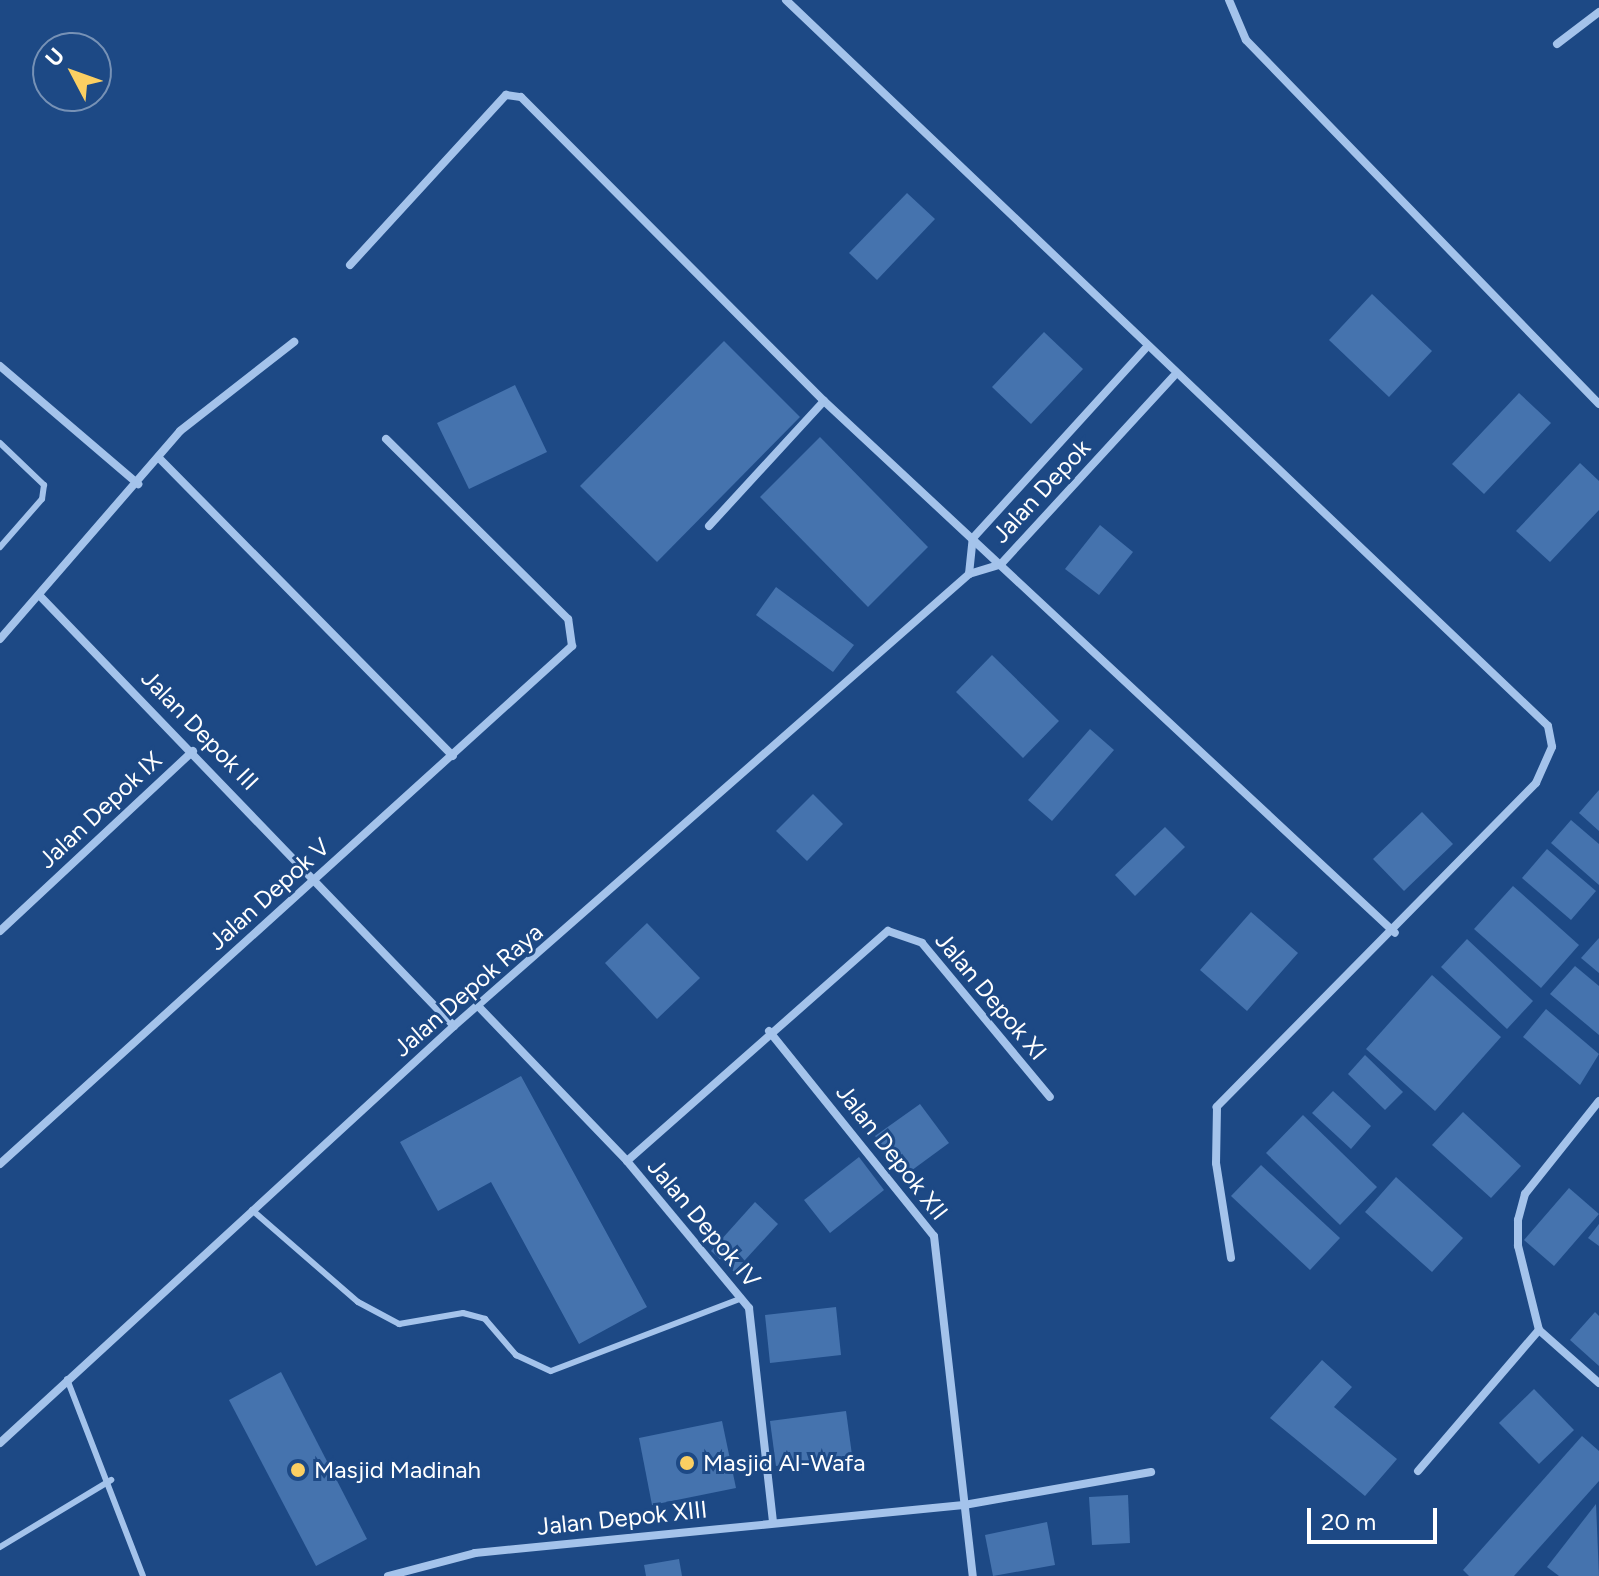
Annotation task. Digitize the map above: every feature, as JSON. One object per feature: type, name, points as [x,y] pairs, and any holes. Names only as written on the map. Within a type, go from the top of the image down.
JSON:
[{"type":"street","points":[[786,0],[1145,349],[1548,726],[1552,747],[1536,783],[1395,933],[1217,1107],[1216,1163],[1231,1258]]},
{"type":"street","points":[[1229,0],[1246,40],[1599,404]]},
{"type":"street","points":[[1557,44],[1599,12]]},
{"type":"street","points":[[350,265],[506,95],[515,95],[824,401],[1395,933]]},
{"type":"street","points":[[0,639],[210,402],[294,342]]},
{"type":"street","name":"Jalan Depok","points":[[1145,349],[973,538],[969,574],[1001,564],[1174,376]]},
{"type":"street","points":[[0,366],[138,484]]},
{"type":"street","points":[[709,526],[824,401]]},
{"type":"street","name":"Jalan Depok V","points":[[0,1164],[572,646],[568,619],[386,439]]},
{"type":"street","points":[[160,459],[453,756]]},
{"type":"street","name":"Jalan Depok Raya","points":[[0,1443],[454,1026],[969,574]]},
{"type":"street","name":"Jalan Depok III","points":[[40,596],[317,878],[454,1026]]},
{"type":"street","name":"Jalan Depok IX","points":[[0,931],[193,751]]},
{"type":"street","name":"Jalan Depok XI","points":[[769,1031],[896,930],[922,943],[1050,1097]]},
{"type":"street","name":"Jalan Depok IV","points":[[479,1007],[627,1161],[742,1298],[751,1317],[773,1523]]},
{"type":"street","points":[[627,1161],[769,1031]]},
{"type":"street","name":"Jalan Depok XII","points":[[769,1031],[934,1236],[973,1576]]},
{"type":"street","points":[[1599,1101],[1525,1194],[1518,1220],[1539,1330],[1599,1383]]},
{"type":"street","points":[[1418,1471],[1539,1330]]},
{"type":"street","name":"Jalan Depok XIII","points":[[388,1576],[475,1553],[863,1512],[964,1505],[1151,1472]]},
{"type":"lane","points":[[0,443],[44,485],[42,499],[0,547]]},
{"type":"lane","points":[[252,1210],[358,1302],[399,1324],[463,1313],[485,1319],[516,1355],[551,1371],[742,1298]]},
{"type":"lane","points":[[67,1379],[111,1480],[143,1576]]},
{"type":"lane","points":[[0,1547],[111,1480]]},
{"type":"building","points":[[907,193],[935,219],[877,280],[849,253]]},
{"type":"building","points":[[1372,294],[1432,351],[1389,397],[1329,340]]},
{"type":"building","points":[[1044,332],[1083,369],[1031,424],[992,387]]},
{"type":"building","points":[[724,341],[800,417],[657,562],[580,486]]},
{"type":"building","points":[[515,385],[547,452],[469,489],[437,423]]},
{"type":"building","points":[[1519,393],[1551,423],[1484,494],[1452,464]]},
{"type":"building","points":[[820,437],[928,547],[868,607],[760,497]]},
{"type":"building","points":[[1580,463],[1599,481],[1599,510],[1550,562],[1516,531]]},
{"type":"building","points":[[1100,525],[1133,552],[1099,595],[1065,569]]},
{"type":"building","points":[[776,587],[854,645],[833,672],[756,615]]},
{"type":"building","points":[[992,655],[1059,721],[1023,758],[956,692]]},
{"type":"building","points":[[1090,729],[1114,750],[1052,821],[1028,800]]},
{"type":"building","points":[[1599,790],[1599,831],[1579,813]]},
{"type":"building","points":[[813,794],[843,824],[807,861],[776,831]]},
{"type":"building","points":[[1422,812],[1453,844],[1404,891],[1373,859]]},
{"type":"building","points":[[1571,820],[1599,844],[1599,885],[1551,843]]},
{"type":"building","points":[[1165,827],[1185,847],[1135,896],[1115,875]]},
{"type":"building","points":[[1547,849],[1596,891],[1571,920],[1522,878]]},
{"type":"building","points":[[1513,886],[1579,945],[1541,988],[1474,929]]},
{"type":"building","points":[[1251,912],[1298,953],[1247,1011],[1200,970]]},
{"type":"building","points":[[647,923],[700,978],[657,1019],[605,963]]},
{"type":"building","points":[[1599,938],[1599,973],[1581,958]]},
{"type":"building","points":[[1467,939],[1533,1001],[1507,1029],[1441,967]]},
{"type":"building","points":[[1575,966],[1599,986],[1599,1035],[1550,994]]},
{"type":"building","points":[[1432,975],[1501,1037],[1435,1111],[1366,1049]]},
{"type":"building","points":[[1546,1009],[1599,1054],[1580,1085],[1523,1037]]},
{"type":"building","points":[[1365,1055],[1403,1092],[1385,1110],[1348,1074]]},
{"type":"building","points":[[521,1076],[647,1307],[579,1344],[491,1182],[438,1211],[400,1142]]},
{"type":"building","points":[[1333,1091],[1371,1126],[1351,1149],[1312,1113]]},
{"type":"building","points":[[920,1104],[949,1143],[904,1176],[875,1136]]},
{"type":"building","points":[[1463,1112],[1521,1166],[1491,1198],[1432,1145]]},
{"type":"building","points":[[1303,1115],[1377,1187],[1340,1225],[1266,1153]]},
{"type":"building","points":[[859,1157],[884,1190],[830,1233],[804,1200]]},
{"type":"building","points":[[1261,1165],[1340,1238],[1310,1270],[1231,1196]]},
{"type":"building","points":[[1396,1177],[1463,1238],[1432,1272],[1365,1212]]},
{"type":"building","points":[[1569,1188],[1599,1214],[1554,1266],[1524,1240]]},
{"type":"building","points":[[755,1202],[778,1224],[734,1272],[711,1251]]},
{"type":"building","points":[[1599,1224],[1599,1246],[1588,1238]]},
{"type":"building","points":[[836,1307],[841,1355],[770,1363],[765,1315]]},
{"type":"building","points":[[1595,1312],[1599,1316],[1599,1366],[1570,1340]]},
{"type":"building","points":[[1322,1360],[1352,1387],[1334,1407],[1397,1459],[1365,1496],[1270,1418]]},
{"type":"building","name":"Masjid Madinah","points":[[281,1372],[367,1539],[316,1566],[229,1400]]},
{"type":"building","points":[[1534,1389],[1574,1430],[1539,1464],[1499,1423]]},
{"type":"building","points":[[846,1411],[852,1455],[776,1466],[770,1421]]},
{"type":"building","name":"Masjid Al-Wafa","points":[[722,1421],[736,1488],[652,1505],[639,1438]]},
{"type":"building","points":[[1582,1436],[1599,1451],[1599,1481],[1514,1576],[1469,1576],[1463,1570]]},
{"type":"building","points":[[1128,1495],[1130,1543],[1092,1545],[1089,1497]]},
{"type":"building","points":[[1596,1504],[1599,1576],[1559,1576],[1547,1567]]},
{"type":"building","points":[[1047,1522],[1055,1565],[993,1576],[985,1535]]},
{"type":"building","points":[[679,1559],[682,1576],[646,1576],[644,1565]]},
{"type":"place","name":"Masjid Al-Wafa","points":[[687,1463]]},
{"type":"place","name":"Masjid Madinah","points":[[298,1470]]}]
